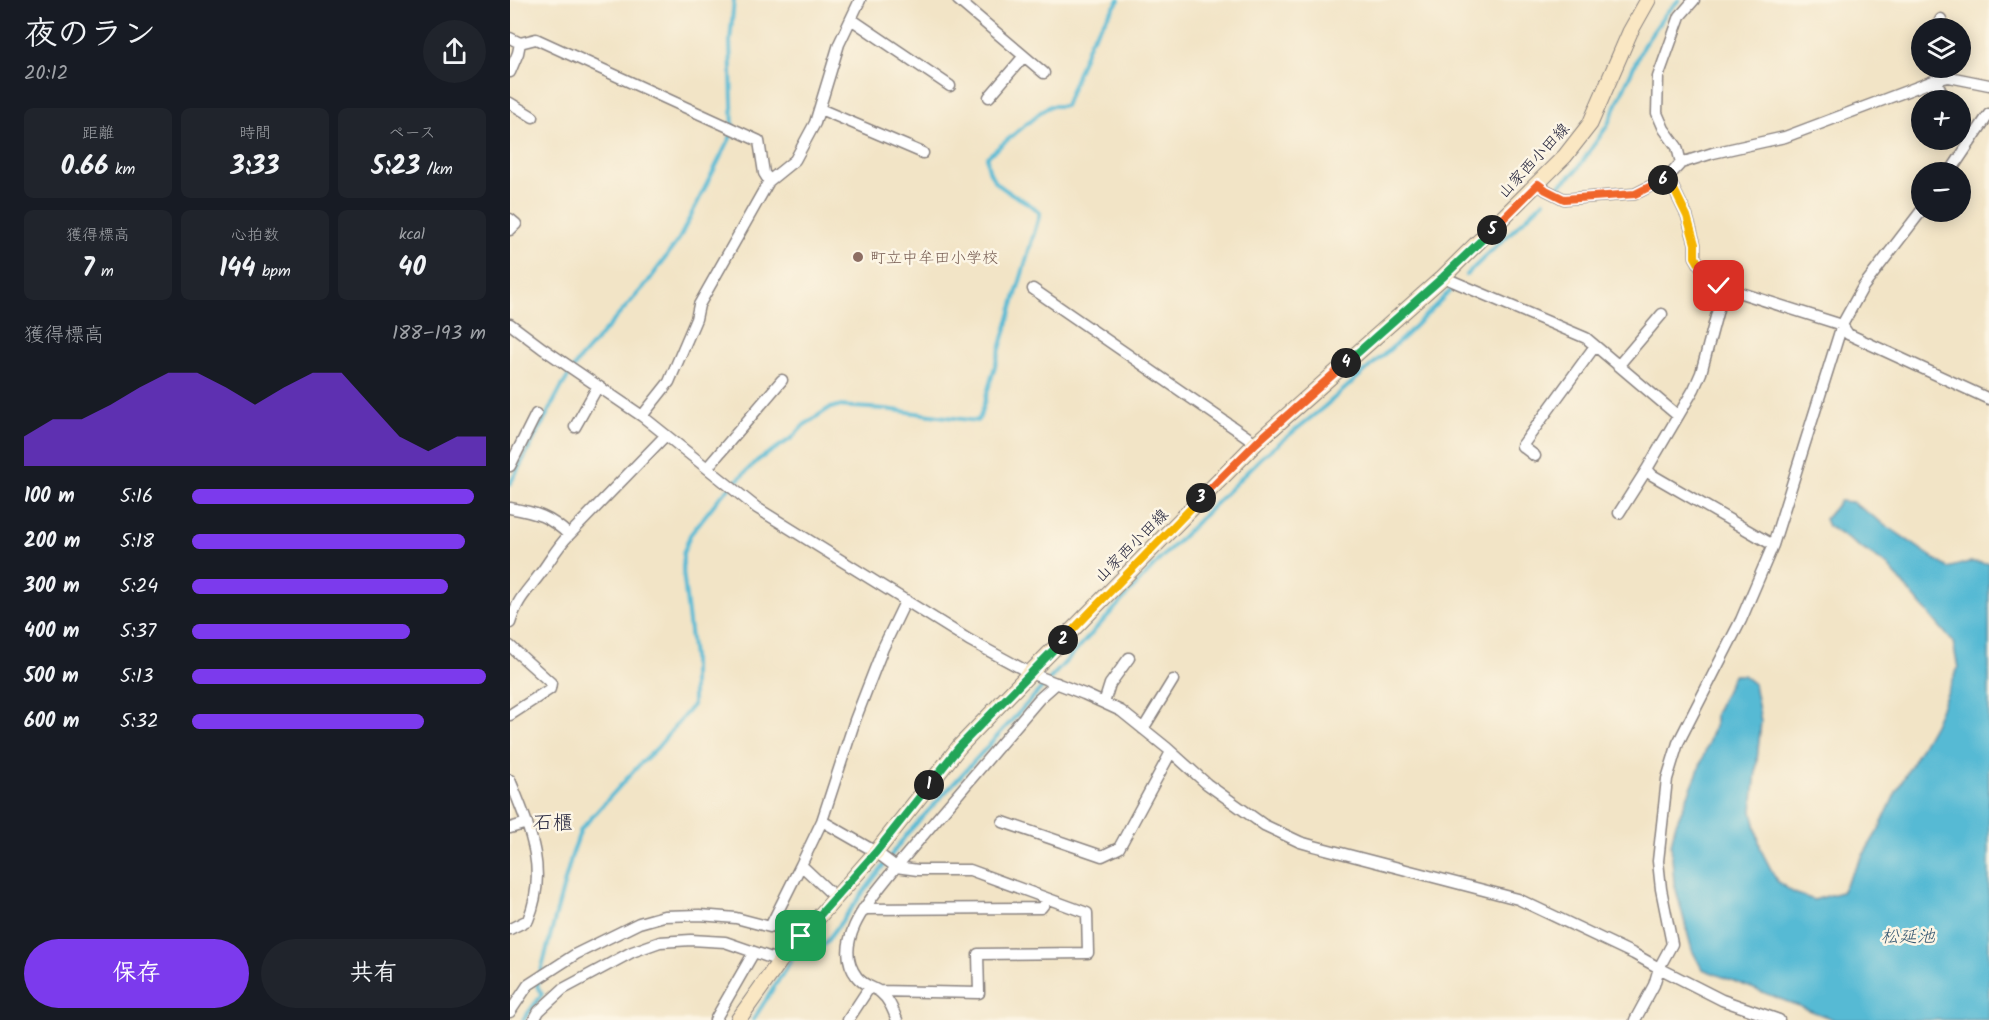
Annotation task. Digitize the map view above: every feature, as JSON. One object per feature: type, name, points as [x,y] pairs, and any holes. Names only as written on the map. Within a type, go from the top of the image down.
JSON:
[{"type":"main road","name":"山家西小田線","points":[[738,1020],[780,961],[876,852],[959,747],[1256,443],[1443,277],[1565,156],[1590,124],[1630,32],[1648,0]]},
{"type":"street","points":[[642,416],[669,382],[696,320],[699,305],[769,181],[795,160],[815,123],[839,44],[860,0]]},
{"type":"street","points":[[958,0],[1044,73]]},
{"type":"street","points":[[1681,163],[1677,147],[1664,129],[1657,113],[1658,77],[1680,16],[1694,0]]},
{"type":"street","points":[[851,19],[950,86]]},
{"type":"street","points":[[510,72],[518,53],[515,41],[536,39],[759,141],[764,173],[769,181]]},
{"type":"street","points":[[989,97],[1024,56]]},
{"type":"street","points":[[1538,184],[1564,199],[1635,194],[1668,177],[1681,163],[1713,153],[1785,137],[1939,78]]},
{"type":"street","points":[[1967,78],[1989,85]]},
{"type":"street","points":[[1936,80],[1940,90]]},
{"type":"street","points":[[510,104],[533,117]]},
{"type":"street","points":[[820,109],[923,153]]},
{"type":"street","points":[[1957,162],[1989,114]]},
{"type":"street","points":[[1668,177],[1687,216],[1695,244],[1695,257],[1705,274],[1725,289],[1842,325],[1848,334],[1989,399]]},
{"type":"street","points":[[510,219],[516,224],[510,230]]},
{"type":"street","points":[[1635,1020],[1672,944],[1658,861],[1667,779],[1678,743],[1741,620],[1773,546],[1842,325],[1863,287],[1913,222]]},
{"type":"street","points":[[1443,277],[1586,338],[1677,415]]},
{"type":"street","points":[[1033,288],[1256,443]]},
{"type":"street","points":[[1618,513],[1694,389],[1701,373],[1725,289]]},
{"type":"street","points":[[1618,366],[1662,314]]},
{"type":"street","points":[[510,324],[642,416],[757,508],[969,640],[1030,673],[1121,711],[1207,784],[1264,825],[1300,842],[1518,899],[1634,954],[1722,1000],[1779,1020]]},
{"type":"street","points":[[1535,456],[1522,446],[1595,346]]},
{"type":"street","points":[[707,468],[782,380]]},
{"type":"street","points":[[574,427],[598,386]]},
{"type":"street","points":[[510,466],[536,414]]},
{"type":"street","points":[[510,623],[517,603],[541,573],[556,549],[666,435]]},
{"type":"street","points":[[1647,469],[1652,475],[1773,546]]},
{"type":"street","points":[[510,508],[548,517],[569,535]]},
{"type":"street","points":[[510,1012],[528,985],[576,954],[639,923],[664,916],[700,915],[736,918],[770,927],[822,821],[871,678],[906,600]]},
{"type":"street","points":[[510,646],[551,683],[550,689],[510,715]]},
{"type":"street","points":[[1104,703],[1110,684],[1129,658]]},
{"type":"street","points":[[1143,729],[1173,680]]},
{"type":"street","points":[[897,1020],[889,1001],[857,976],[849,957],[852,929],[863,909],[896,867],[1039,699],[1057,683]]},
{"type":"street","points":[[1003,822],[1102,856],[1119,848],[1171,752]]},
{"type":"street","points":[[510,780],[536,853],[538,878],[533,909],[528,920],[510,929]]},
{"type":"street","points":[[822,821],[876,852],[896,867],[918,870],[970,870],[1087,913],[1088,953],[978,954],[979,993],[874,990]]},
{"type":"street","points":[[510,828],[527,823]]},
{"type":"street","points":[[801,865],[835,897]]},
{"type":"street","points":[[863,909],[1041,908],[1048,899]]},
{"type":"street","points":[[534,1020],[539,1011],[563,989],[623,957],[660,942],[691,940],[725,942],[780,961]]},
{"type":"street","points":[[715,1020],[754,952]]},
{"type":"street","points":[[848,1020],[874,990]]},
{"type":"water","name":"松延池","points":[[1840,501],[1852,502],[1948,568],[1969,562],[1989,563],[1989,1020],[1835,1020],[1702,969],[1692,950],[1674,882],[1671,845],[1675,826],[1715,724],[1715,714],[1733,675],[1743,675],[1754,684],[1761,721],[1752,811],[1761,850],[1777,881],[1794,893],[1814,900],[1841,892],[1879,829],[1896,792],[1934,724],[1958,668],[1953,642],[1887,565],[1828,526],[1825,519]]},
{"type":"waterway","points":[[510,484],[561,388],[578,361],[648,282],[679,239],[733,132],[730,41],[734,0]]},
{"type":"waterway","points":[[540,975],[581,829],[657,748],[693,705],[693,657],[683,571],[683,554],[690,535],[719,498],[758,460],[792,438],[804,425],[828,409],[837,406],[885,409],[977,421],[1040,213],[998,185],[988,169],[987,157],[1042,111],[1050,106],[1065,106],[1090,41],[1119,0]]},
{"type":"waterway","points":[[1560,185],[1576,171],[1607,126],[1643,46],[1667,12],[1679,0]]},
{"type":"waterway","points":[[1466,275],[1544,201]]},
{"type":"waterway","points":[[753,1020],[794,956],[818,953],[907,834],[1165,554],[1261,458],[1404,337],[1450,291]]},
{"type":"waterway","points":[[523,1020],[542,994],[537,986],[538,982]]},
{"type":"place","name":"町立中牟田小学校","points":[[858,257]]},
{"type":"district","name":"石櫃","points":[[553,822]]},
{"type":"route","points":[[801,936],[876,852],[959,747],[1030,673],[1256,443],[1443,277],[1538,184],[1564,199],[1635,194],[1668,177],[1687,216],[1695,244],[1695,257],[1705,274],[1719,286]]}]
